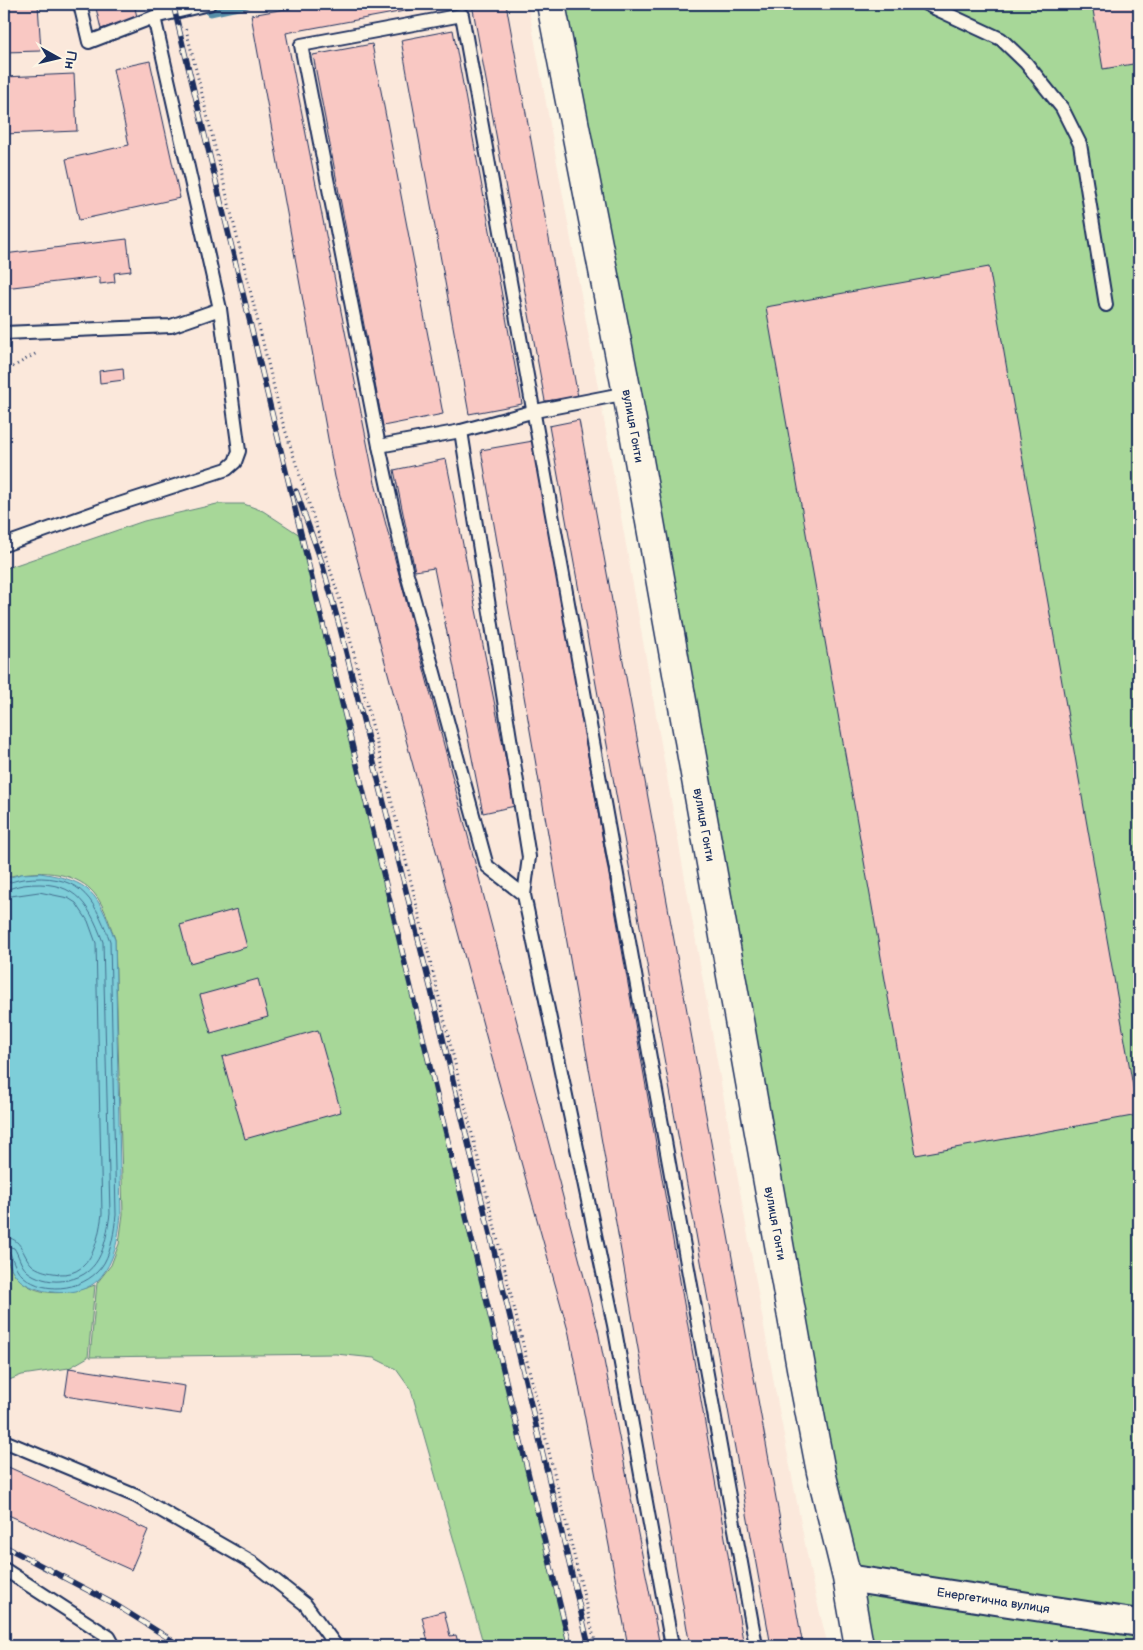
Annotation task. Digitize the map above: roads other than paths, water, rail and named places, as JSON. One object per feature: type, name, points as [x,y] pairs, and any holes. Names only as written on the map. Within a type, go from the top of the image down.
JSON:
[{"type":"street","name":"вулиця Гонти","points":[[555,4],[627,394],[802,1372],[821,1472],[847,1578],[859,1646]]},
{"type":"street","name":"Енергетична вулиця","points":[[847,1578],[1139,1623]]},
{"type":"lane","points":[[80,4],[89,42],[154,17],[210,4]]},
{"type":"lane","points":[[926,4],[1002,39],[1026,62],[1062,108],[1080,144],[1106,305]]},
{"type":"lane","points":[[524,895],[487,866],[407,574],[379,446],[301,45],[462,15],[535,411],[756,1646]]},
{"type":"lane","points":[[4,545],[113,506],[227,469],[235,462],[239,451],[220,309],[154,17]]},
{"type":"lane","points":[[4,333],[171,326],[220,309]]},
{"type":"lane","points":[[379,446],[462,431],[535,411],[627,394]]},
{"type":"lane","points":[[462,431],[530,857],[524,895],[614,1325],[672,1646]]},
{"type":"lane","points":[[4,1441],[136,1496],[253,1564],[305,1604],[336,1646]]},
{"type":"lane","points":[[4,1569],[109,1638],[114,1646]]},
{"type":"water","points":[[40,873],[71,880],[82,885],[90,892],[103,911],[115,940],[121,1215],[119,1233],[112,1258],[104,1273],[90,1286],[71,1292],[49,1292],[29,1286],[21,1281],[12,1270],[4,1247],[4,879],[21,874]]},
{"type":"waterway","points":[[210,12],[247,4]]},
{"type":"railway","points":[[173,4],[570,1646]]},
{"type":"railway","points":[[296,491],[322,563],[340,628],[439,1022],[589,1646]]},
{"type":"railway","points":[[4,1546],[116,1605],[181,1646]]}]
